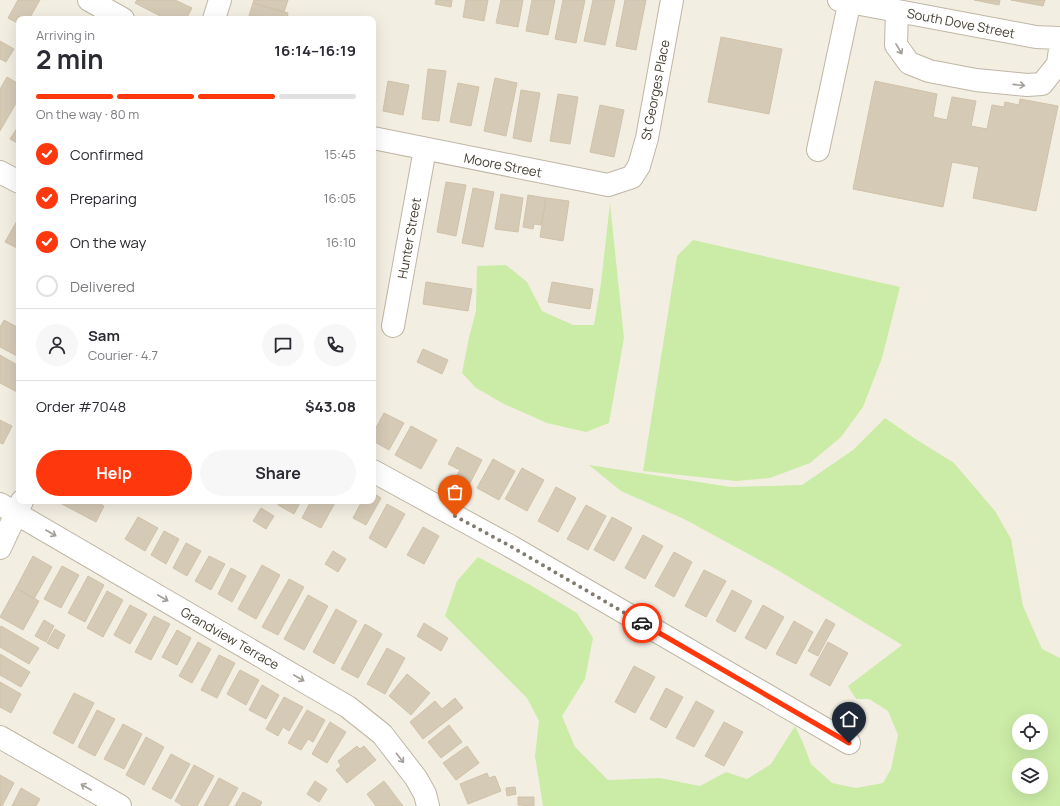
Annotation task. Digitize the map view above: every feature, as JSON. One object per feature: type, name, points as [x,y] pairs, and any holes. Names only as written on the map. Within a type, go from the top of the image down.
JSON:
[{"type":"street","points":[[89,0],[118,16]]},
{"type":"street","points":[[215,16],[220,0]]},
{"type":"street","name":"St Georges Place","points":[[632,177],[639,166],[647,138],[672,0]]},
{"type":"street","points":[[818,150],[846,1]]},
{"type":"street","name":"South Dove Street","points":[[846,1],[1036,37],[1060,38]]},
{"type":"street","points":[[897,11],[896,44],[909,63],[929,71],[976,80],[1027,85],[1042,84],[1058,64],[1060,49]]},
{"type":"street","name":"Moore Street","points":[[376,139],[608,185],[632,177]]},
{"type":"street","name":"Hunter Street","points":[[393,326],[425,149]]},
{"type":"street","points":[[0,172],[16,180]]},
{"type":"street","points":[[376,473],[510,546],[849,743]]},
{"type":"street","points":[[0,548],[13,506]]},
{"type":"street","name":"Grandview Terrace","points":[[13,506],[348,707],[382,734],[416,778],[425,794],[428,806]]},
{"type":"street","points":[[0,737],[120,806]]},
{"type":"green space","points":[[610,203],[624,338],[609,423],[586,432],[547,423],[504,404],[476,388],[462,373],[476,311],[477,266],[506,265],[527,282],[542,311],[573,325],[594,325],[601,283]]},
{"type":"green space","points":[[693,240],[900,287],[882,358],[863,407],[841,437],[810,463],[770,478],[736,481],[643,471],[677,256]]},
{"type":"green space","points":[[885,418],[954,463],[995,511],[1011,539],[1023,606],[1042,649],[1060,658],[1060,806],[543,806],[535,756],[539,721],[527,698],[445,616],[457,581],[478,557],[532,586],[577,613],[593,638],[585,679],[562,716],[575,747],[608,780],[660,778],[700,786],[726,772],[747,779],[771,764],[795,726],[811,764],[832,783],[856,788],[883,783],[891,769],[898,735],[888,711],[869,699],[856,699],[848,686],[902,645],[774,568],[684,519],[621,491],[589,465],[731,487],[802,485],[853,450]]},
{"type":"building","points":[[18,0],[40,0],[31,16],[16,16],[16,22],[8,18]]},
{"type":"building","points":[[137,0],[175,0],[192,8],[188,16],[160,16],[135,3]]},
{"type":"building","points":[[254,0],[288,0],[284,12],[253,3]]},
{"type":"building","points":[[436,0],[452,0],[451,7],[435,4]]},
{"type":"building","points":[[466,0],[488,0],[484,21],[463,17]]},
{"type":"building","points":[[501,0],[523,0],[518,27],[496,23]]},
{"type":"building","points":[[532,0],[555,0],[548,35],[526,31]]},
{"type":"building","points":[[563,0],[585,0],[576,43],[555,39]]},
{"type":"building","points":[[593,0],[615,0],[605,45],[584,41]]},
{"type":"building","points":[[625,0],[646,0],[636,50],[616,46]]},
{"type":"building","points":[[974,0],[1000,0],[999,5]]},
{"type":"building","points":[[1011,0],[1045,0],[1043,6]]},
{"type":"building","points":[[253,3],[288,13],[288,16],[249,16]]},
{"type":"building","points":[[721,37],[782,49],[769,114],[708,102]]},
{"type":"building","points":[[0,41],[14,49],[6,62],[0,59]]},
{"type":"building","points":[[428,69],[446,71],[439,121],[422,119]]},
{"type":"building","points":[[7,77],[16,82],[16,103],[0,131],[0,89]]},
{"type":"building","points":[[495,78],[517,83],[506,136],[484,131]]},
{"type":"building","points":[[388,81],[409,85],[403,115],[383,111]]},
{"type":"building","points":[[875,81],[937,94],[933,117],[947,120],[952,97],[976,101],[971,126],[987,129],[992,105],[1004,107],[1005,102],[1019,105],[1020,99],[1058,106],[1036,211],[973,198],[979,167],[952,162],[943,207],[853,189]]},
{"type":"building","points":[[458,83],[479,87],[471,126],[450,122]]},
{"type":"building","points":[[521,90],[540,93],[531,142],[513,138]]},
{"type":"building","points":[[558,94],[578,97],[570,144],[550,141]]},
{"type":"building","points":[[600,105],[624,110],[614,157],[590,152]]},
{"type":"building","points":[[16,130],[16,142],[10,139]]},
{"type":"building","points":[[446,182],[466,185],[456,236],[437,232]]},
{"type":"building","points":[[473,188],[494,192],[483,247],[462,243]]},
{"type":"building","points":[[501,194],[523,198],[518,232],[495,229]]},
{"type":"building","points":[[528,195],[546,198],[541,225],[534,224],[533,229],[523,227]]},
{"type":"building","points":[[546,198],[569,201],[563,241],[540,237]]},
{"type":"building","points":[[16,223],[16,248],[5,242]]},
{"type":"building","points":[[426,282],[472,289],[468,311],[423,304]]},
{"type":"building","points":[[552,282],[593,289],[590,309],[548,302]]},
{"type":"building","points":[[4,320],[16,326],[16,355],[0,347],[0,327]]},
{"type":"building","points":[[423,349],[448,360],[442,374],[417,362]]},
{"type":"building","points":[[0,355],[16,364],[16,391],[0,383]]},
{"type":"building","points":[[384,413],[404,423],[389,450],[376,443],[376,428]]},
{"type":"building","points":[[0,420],[12,426],[3,444],[0,443]]},
{"type":"building","points":[[411,426],[437,440],[421,469],[395,455]]},
{"type":"building","points":[[457,447],[482,460],[469,485],[455,478],[460,470],[448,464]]},
{"type":"building","points":[[493,459],[515,471],[499,500],[477,488]]},
{"type":"building","points":[[522,468],[544,480],[527,511],[505,499]]},
{"type":"building","points":[[556,487],[576,498],[558,532],[538,521]]},
{"type":"building","points":[[376,495],[381,498],[366,525],[353,518],[360,504],[376,504]]},
{"type":"building","points":[[62,504],[100,504],[104,506],[96,522]]},
{"type":"building","points":[[278,504],[299,504],[294,514]]},
{"type":"building","points":[[309,504],[334,504],[321,528],[302,518]]},
{"type":"building","points":[[387,504],[405,514],[386,548],[369,538]]},
{"type":"building","points":[[586,505],[606,516],[588,550],[567,539]]},
{"type":"building","points":[[261,508],[274,516],[266,529],[253,521]]},
{"type":"building","points":[[138,517],[158,528],[145,551],[125,539]]},
{"type":"building","points":[[612,517],[632,528],[614,561],[594,550]]},
{"type":"building","points":[[423,527],[439,536],[424,564],[407,555]]},
{"type":"building","points":[[164,531],[179,539],[166,564],[151,555]]},
{"type":"building","points":[[643,535],[663,546],[645,579],[625,568]]},
{"type":"building","points":[[186,543],[201,551],[187,576],[173,568]]},
{"type":"building","points":[[333,551],[346,559],[338,572],[325,564]]},
{"type":"building","points":[[674,552],[692,562],[674,597],[655,586]]},
{"type":"building","points":[[33,556],[52,567],[34,599],[16,588]]},
{"type":"building","points":[[209,556],[225,564],[211,590],[195,581]]},
{"type":"building","points":[[262,565],[280,575],[256,619],[238,609]]},
{"type":"building","points":[[62,566],[79,575],[61,608],[44,599]]},
{"type":"building","points":[[231,568],[246,576],[232,602],[218,594]]},
{"type":"building","points":[[704,570],[726,581],[706,617],[685,606]]},
{"type":"building","points":[[88,576],[104,585],[85,622],[68,613]]},
{"type":"building","points":[[289,579],[304,587],[278,635],[262,627]]},
{"type":"building","points":[[16,588],[39,601],[23,630],[0,617]]},
{"type":"building","points":[[732,590],[752,601],[735,632],[716,621]]},
{"type":"building","points":[[107,591],[123,600],[103,637],[87,628]]},
{"type":"building","points":[[308,595],[328,606],[304,650],[284,639]]},
{"type":"building","points":[[130,605],[147,614],[130,644],[114,635]]},
{"type":"building","points":[[763,605],[784,617],[766,649],[745,638]]},
{"type":"building","points":[[336,609],[357,621],[334,664],[313,652]]},
{"type":"building","points":[[154,616],[170,624],[151,660],[135,652]]},
{"type":"building","points":[[826,619],[835,624],[818,656],[808,651]]},
{"type":"building","points":[[44,620],[54,626],[46,642],[35,636]]},
{"type":"building","points":[[794,621],[813,632],[796,664],[776,654]]},
{"type":"building","points":[[424,623],[448,638],[441,651],[417,636]]},
{"type":"building","points":[[365,624],[382,634],[358,678],[341,669]]},
{"type":"building","points":[[1,626],[39,648],[29,664],[0,647]]},
{"type":"building","points":[[55,629],[65,635],[58,649],[47,643]]},
{"type":"building","points":[[177,630],[191,638],[177,665],[162,657]]},
{"type":"building","points":[[198,642],[211,649],[192,683],[179,676]]},
{"type":"building","points":[[828,642],[848,653],[830,686],[810,675]]},
{"type":"building","points":[[387,648],[405,658],[385,694],[367,684]]},
{"type":"building","points":[[0,654],[30,672],[21,687],[0,675]]},
{"type":"building","points":[[219,655],[235,663],[217,698],[201,690]]},
{"type":"building","points":[[634,666],[655,677],[635,713],[615,702]]},
{"type":"building","points":[[240,670],[259,680],[246,705],[227,694]]},
{"type":"building","points":[[407,674],[430,693],[411,715],[389,696]]},
{"type":"building","points":[[0,682],[21,694],[11,713],[0,707]]},
{"type":"building","points":[[262,685],[279,695],[266,719],[249,710]]},
{"type":"building","points":[[666,688],[683,697],[666,728],[650,719]]},
{"type":"building","points":[[74,693],[94,703],[73,744],[53,733]]},
{"type":"building","points":[[284,697],[303,707],[289,731],[283,727],[278,736],[266,729]]},
{"type":"building","points":[[455,698],[463,708],[423,739],[410,722],[435,701],[442,709]]},
{"type":"building","points":[[696,701],[714,711],[694,747],[676,738]]},
{"type":"building","points":[[97,710],[115,719],[95,756],[78,747]]},
{"type":"building","points":[[307,710],[325,720],[313,742],[308,739],[301,750],[288,743]]},
{"type":"building","points":[[330,722],[346,732],[327,763],[312,754]]},
{"type":"building","points":[[724,722],[743,732],[724,766],[705,756]]},
{"type":"building","points":[[123,724],[142,734],[124,769],[104,759]]},
{"type":"building","points":[[449,725],[462,742],[441,758],[428,742]]},
{"type":"building","points":[[146,737],[164,747],[144,785],[126,775]]},
{"type":"building","points":[[357,746],[360,749],[364,746],[376,760],[347,783],[336,770],[341,766],[338,761]]},
{"type":"building","points":[[467,746],[479,763],[456,780],[443,763]]},
{"type":"building","points":[[171,754],[190,764],[171,799],[152,789]]},
{"type":"building","points":[[194,765],[214,776],[197,806],[183,806],[175,801]]},
{"type":"building","points":[[487,773],[489,778],[495,776],[501,791],[468,804],[460,784]]},
{"type":"building","points":[[0,775],[14,783],[2,806],[0,806]]},
{"type":"building","points":[[219,778],[238,788],[228,806],[204,806]]},
{"type":"building","points":[[315,781],[327,789],[319,802],[307,794]]},
{"type":"building","points":[[384,781],[403,806],[376,806],[367,794]]},
{"type":"building","points":[[515,787],[516,794],[507,796],[506,788]]},
{"type":"building","points":[[21,788],[40,799],[36,806],[12,806]]},
{"type":"building","points":[[243,792],[262,802],[260,806],[235,806]]},
{"type":"building","points":[[518,797],[534,797],[534,806],[518,805]]},
{"type":"way so far","points":[[455,516],[510,546],[642,623]]},
{"type":"route","points":[[642,623],[849,743]]}]
